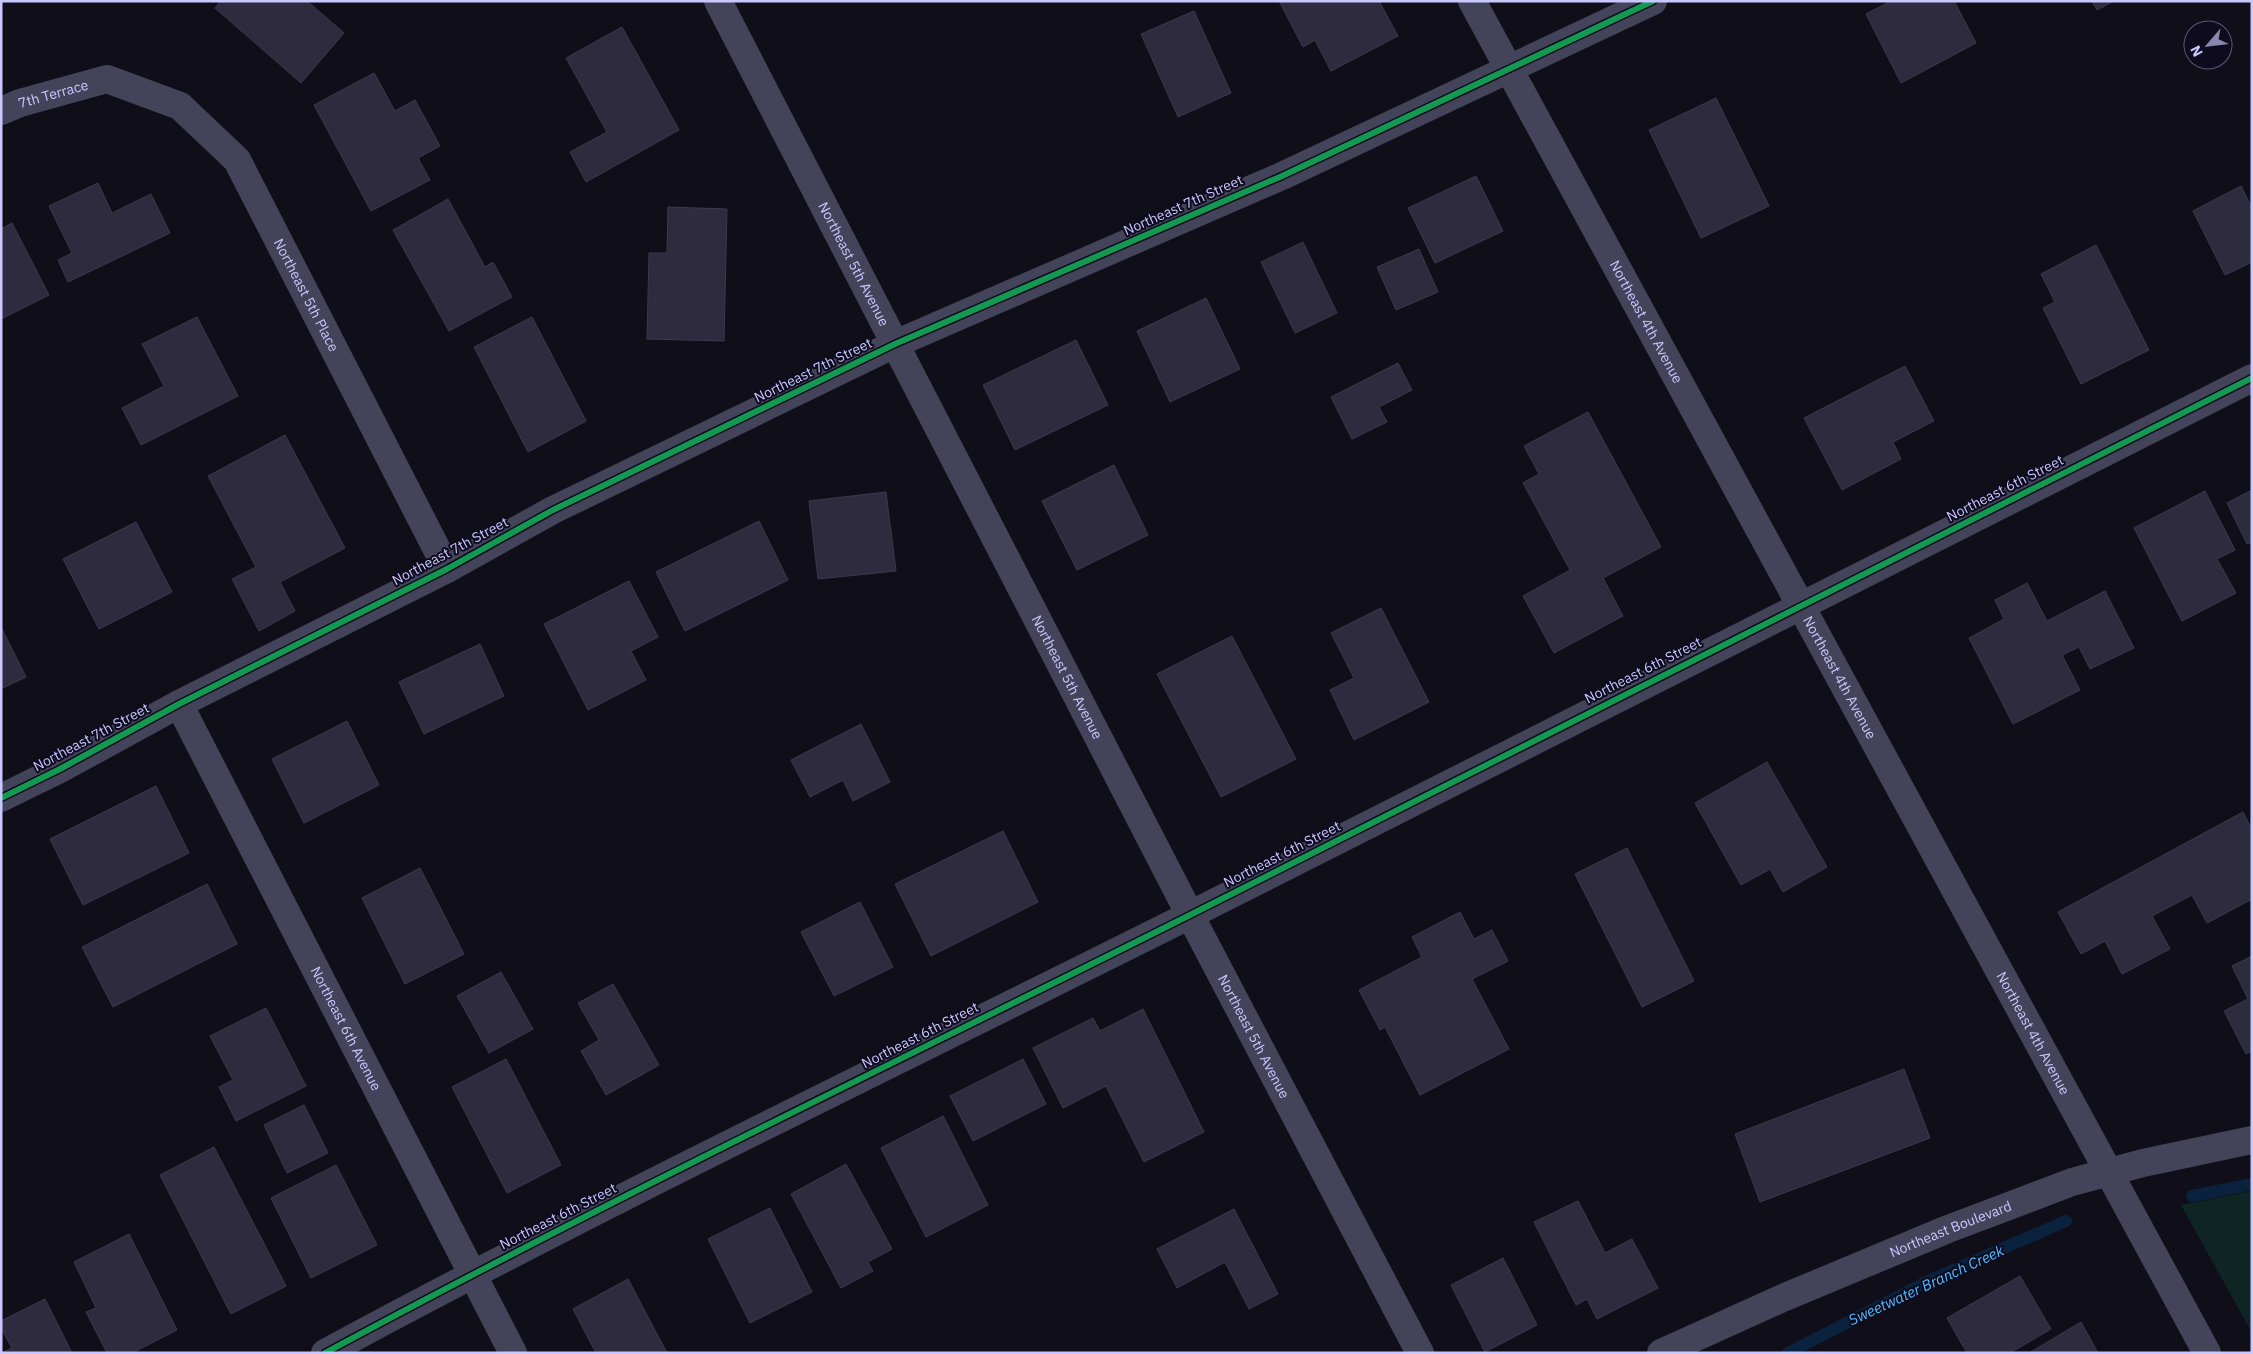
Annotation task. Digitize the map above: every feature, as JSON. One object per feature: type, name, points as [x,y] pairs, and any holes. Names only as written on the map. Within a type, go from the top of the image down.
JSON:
[{"type":"street","name":"Northeast 5th Avenue","points":[[718,1],[1190,915],[1420,1353]]},
{"type":"street","name":"Northeast 4th Avenue","points":[[1472,1],[2207,1353]]},
{"type":"street","name":"Northeast 7th Street","points":[[1,798],[60,769],[179,704],[447,569],[553,510],[895,344],[1282,176],[1653,1]]},
{"type":"street","name":"7th Terrace","points":[[1,112],[20,102],[107,78]]},
{"type":"street","name":"Northeast 5th Place","points":[[107,78],[180,106],[237,160],[447,569]]},
{"type":"street","name":"Northeast 6th Street","points":[[324,1353],[472,1274],[1190,915],[2252,378]]},
{"type":"street","name":"Northeast 6th Avenue","points":[[179,704],[513,1353]]},
{"type":"street","name":"Northeast Boulevard","points":[[1660,1353],[1785,1297],[1948,1229],[2072,1182],[2143,1163],[2252,1140]]},
{"type":"green space","points":[[2252,1191],[2252,1333],[2181,1205]]},
{"type":"building","points":[[221,1],[307,1],[344,33],[301,83],[215,8]]},
{"type":"building","points":[[1279,1],[1379,1],[1398,36],[1331,71],[1315,40],[1303,47]]},
{"type":"building","points":[[1891,1],[1954,1],[1976,43],[1901,83],[1866,14]]},
{"type":"building","points":[[2092,1],[2114,1],[2097,10]]},
{"type":"building","points":[[1194,11],[1231,93],[1178,117],[1141,34]]},
{"type":"building","points":[[622,27],[679,130],[586,182],[570,152],[607,132],[566,58]]},
{"type":"building","points":[[374,73],[395,111],[415,100],[440,146],[418,158],[430,180],[371,211],[314,105]]},
{"type":"building","points":[[1716,98],[1769,206],[1701,238],[1649,130]]},
{"type":"building","points":[[1476,176],[1503,231],[1435,263],[1408,208]]},
{"type":"building","points":[[98,183],[112,213],[151,194],[170,233],[68,282],[58,260],[72,253],[49,206]]},
{"type":"building","points":[[2241,186],[2252,208],[2252,262],[2225,275],[2193,211]]},
{"type":"building","points":[[448,199],[485,267],[493,262],[512,297],[449,331],[393,230]]},
{"type":"building","points":[[668,207],[727,209],[724,341],[647,339],[649,253],[667,253]]},
{"type":"building","points":[[12,223],[49,295],[1,319],[1,229]]},
{"type":"building","points":[[1303,242],[1337,313],[1295,333],[1261,262]]},
{"type":"building","points":[[2096,245],[2149,350],[2081,384],[2043,308],[2055,302],[2041,274]]},
{"type":"building","points":[[1419,249],[1438,292],[1396,310],[1377,267]]},
{"type":"building","points":[[1206,298],[1240,369],[1170,402],[1137,331]]},
{"type":"building","points":[[197,317],[238,396],[141,445],[122,408],[164,386],[142,344]]},
{"type":"building","points":[[532,317],[586,421],[528,452],[474,347]]},
{"type":"building","points":[[1076,340],[1108,405],[1015,450],[983,385]]},
{"type":"building","points":[[1398,363],[1412,390],[1379,407],[1387,422],[1352,439],[1331,397]]},
{"type":"building","points":[[1905,366],[1934,421],[1893,442],[1901,459],[1842,490],[1804,418]]},
{"type":"building","points":[[1588,412],[1661,547],[1603,578],[1623,616],[1554,653],[1523,596],[1570,570],[1523,483],[1539,474],[1524,446]]},
{"type":"building","points":[[285,435],[345,548],[280,582],[295,611],[259,631],[232,579],[256,567],[208,476]]},
{"type":"building","points":[[1114,465],[1148,535],[1077,570],[1042,501]]},
{"type":"building","points":[[2252,490],[2252,542],[2247,544],[2227,503]]},
{"type":"building","points":[[2205,491],[2235,550],[2217,559],[2236,593],[2182,621],[2134,528]]},
{"type":"building","points":[[886,492],[896,571],[818,579],[809,501]]},
{"type":"building","points":[[759,521],[788,580],[685,631],[656,572]]},
{"type":"building","points":[[136,522],[172,592],[99,629],[63,559]]},
{"type":"building","points":[[629,581],[658,637],[631,651],[646,680],[588,710],[544,624]]},
{"type":"building","points":[[2027,583],[2047,621],[2105,591],[2134,648],[2090,669],[2079,647],[2062,655],[2080,690],[2013,724],[1969,638],[2004,619],[1995,600]]},
{"type":"building","points":[[1381,608],[1429,702],[1354,740],[1330,690],[1354,678],[1331,633]]},
{"type":"building","points":[[1,627],[26,677],[1,689]]},
{"type":"building","points":[[1232,636],[1296,759],[1221,797],[1157,674]]},
{"type":"building","points":[[480,644],[504,696],[424,734],[399,682]]},
{"type":"building","points":[[347,721],[379,785],[304,823],[272,759]]},
{"type":"building","points":[[861,724],[890,782],[853,801],[843,780],[810,797],[791,760]]},
{"type":"building","points":[[1767,762],[1827,867],[1783,892],[1770,869],[1741,885],[1695,803]]},
{"type":"building","points":[[156,786],[189,853],[83,905],[50,839]]},
{"type":"building","points":[[2243,812],[2252,830],[2252,899],[2207,923],[2192,895],[2152,916],[2170,949],[2122,974],[2105,941],[2081,954],[2058,912]]},
{"type":"building","points":[[1003,831],[1038,902],[931,956],[895,884]]},
{"type":"building","points":[[1627,848],[1694,981],[1642,1007],[1575,874]]},
{"type":"building","points":[[420,868],[464,954],[405,984],[362,898]]},
{"type":"building","points":[[207,884],[237,944],[113,1007],[82,947]]},
{"type":"building","points":[[860,902],[893,967],[834,996],[801,932]]},
{"type":"building","points":[[1460,912],[1474,939],[1492,930],[1508,961],[1472,979],[1509,1049],[1420,1095],[1385,1027],[1380,1030],[1359,990],[1422,957],[1412,937]]},
{"type":"building","points":[[2252,956],[2252,1051],[2246,1054],[2224,1011],[2248,999],[2232,966]]},
{"type":"building","points":[[501,972],[533,1029],[489,1053],[457,996]]},
{"type":"building","points":[[613,984],[659,1065],[606,1095],[581,1051],[599,1040],[578,1003]]},
{"type":"building","points":[[266,1008],[306,1086],[236,1121],[219,1087],[233,1080],[210,1036]]},
{"type":"building","points":[[1143,1009],[1204,1132],[1144,1162],[1106,1086],[1063,1108],[1033,1048],[1093,1018],[1100,1031]]},
{"type":"building","points":[[506,1059],[561,1165],[507,1193],[452,1087]]},
{"type":"building","points":[[1023,1059],[1046,1104],[973,1141],[950,1096]]},
{"type":"building","points":[[1904,1069],[1930,1138],[1760,1202],[1735,1134]]},
{"type":"building","points":[[304,1105],[328,1153],[287,1173],[264,1125]]},
{"type":"building","points":[[943,1116],[988,1205],[926,1237],[881,1148]]},
{"type":"building","points":[[214,1147],[286,1286],[231,1314],[160,1175]]},
{"type":"building","points":[[846,1164],[892,1249],[868,1262],[873,1271],[841,1288],[791,1194]]},
{"type":"building","points":[[336,1165],[377,1245],[311,1278],[271,1198]]},
{"type":"building","points":[[1578,1201],[1605,1253],[1632,1239],[1658,1288],[1597,1319],[1587,1299],[1576,1305],[1534,1222]]},
{"type":"building","points":[[770,1208],[812,1292],[750,1323],[708,1239]]},
{"type":"building","points":[[1234,1209],[1278,1294],[1249,1309],[1225,1262],[1177,1288],[1157,1249]]},
{"type":"building","points":[[129,1234],[177,1330],[132,1353],[107,1353],[86,1312],[96,1308],[74,1262]]},
{"type":"building","points":[[1503,1258],[1537,1325],[1485,1352],[1451,1285]]},
{"type":"building","points":[[2020,1276],[2051,1329],[2010,1353],[1967,1353],[1947,1318]]},
{"type":"building","points":[[628,1279],[667,1353],[596,1353],[573,1309]]},
{"type":"building","points":[[45,1299],[72,1353],[1,1353],[12,1348],[1,1328],[1,1321]]},
{"type":"building","points":[[2081,1322],[2098,1353],[2029,1353]]},
{"type":"waterway","name":"Sweetwater Branch Creek","points":[[2192,1196],[2252,1184]]},
{"type":"waterway","name":"Sweetwater Branch Creek","points":[[1788,1353],[1928,1281],[2066,1221]]},
{"type":"cycle path","points":[[1,798],[60,769],[179,704],[447,569],[553,510],[895,344],[1282,176],[1653,1]]},
{"type":"cycle path","points":[[325,1353],[431,1296],[646,1186],[1186,917],[2252,378]]}]
